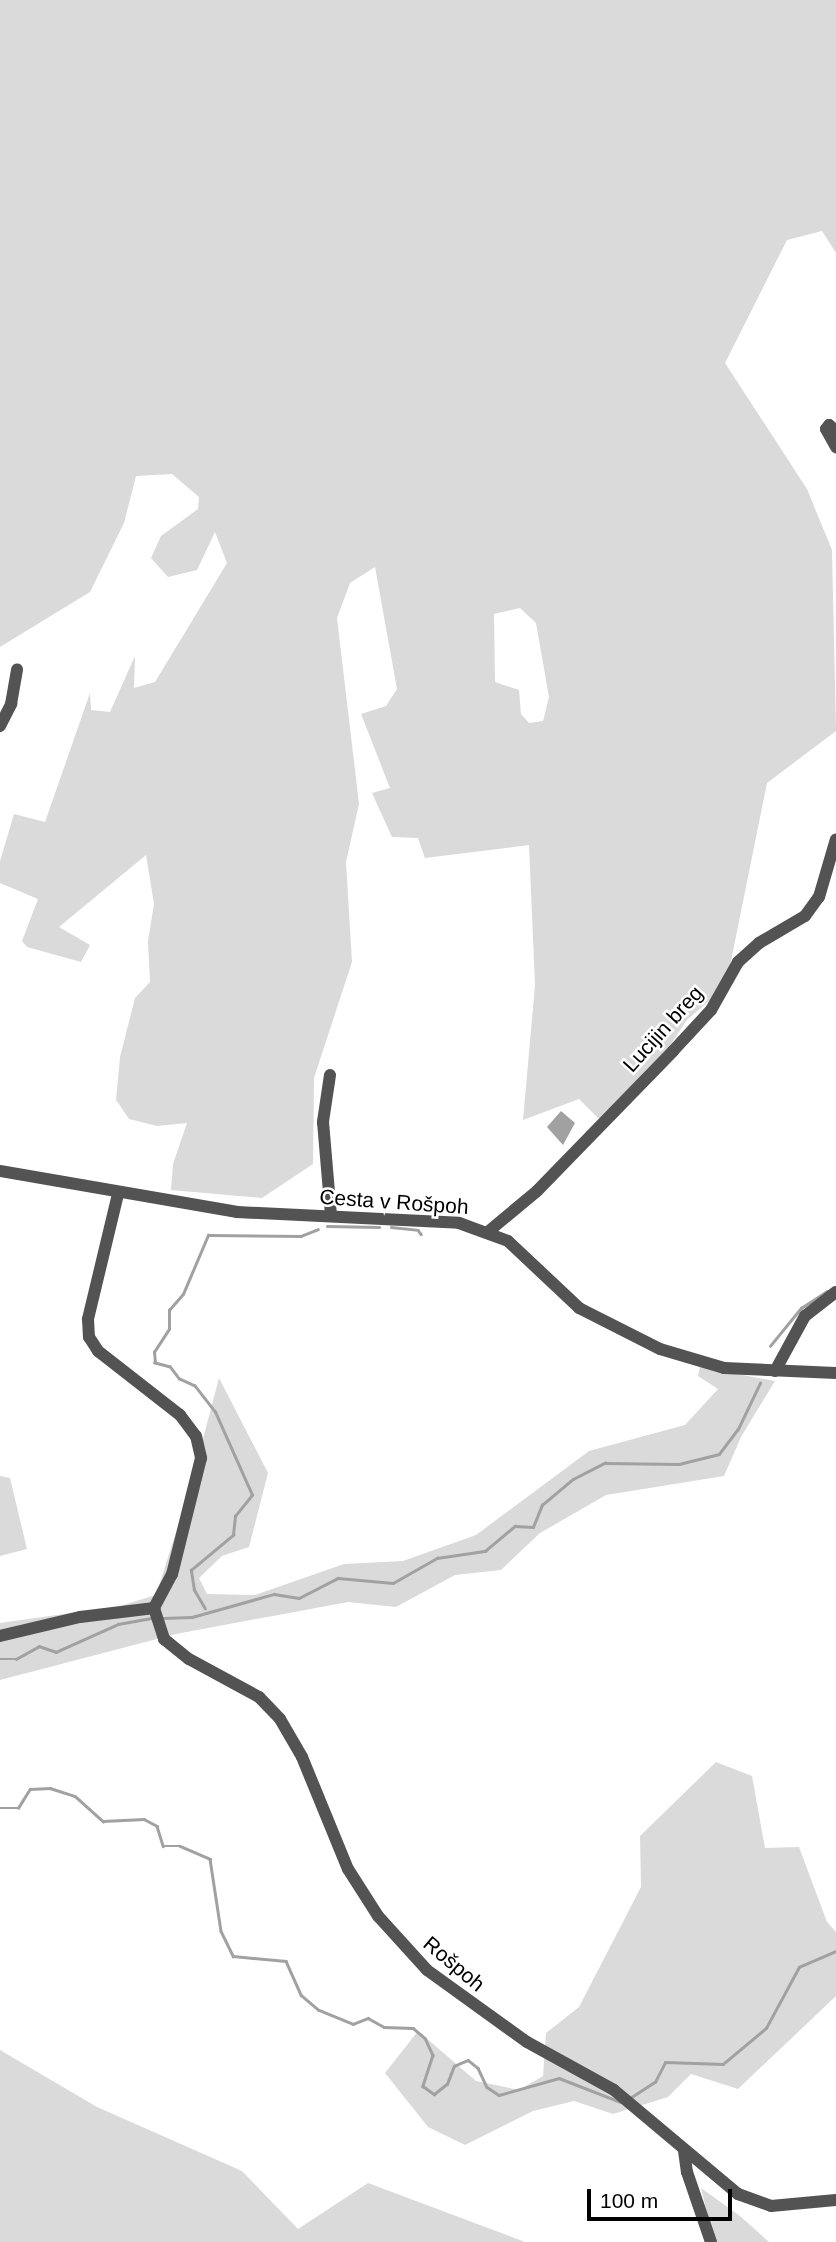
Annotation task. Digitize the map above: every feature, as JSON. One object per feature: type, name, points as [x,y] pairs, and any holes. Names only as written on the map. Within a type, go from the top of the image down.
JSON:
[{"type":"street","points":[[836,431],[829,425],[826,429],[836,447]]},
{"type":"street","points":[[0,726],[11,704],[17,670]]},
{"type":"street","name":"Lucijin breg","points":[[489,1231],[537,1191],[692,1031],[711,1010],[738,962],[759,943],[805,916],[819,897],[836,839]]},
{"type":"street","points":[[330,1075],[323,1122],[331,1215]]},
{"type":"street","name":"Cesta v Rošpoh","points":[[0,1171],[118,1194],[237,1212],[459,1223],[489,1231],[508,1241],[579,1308],[634,1337],[708,1364],[775,1371],[836,1373]]},
{"type":"street","points":[[0,1636],[80,1617],[155,1616],[172,1574],[201,1458],[196,1436],[180,1415],[99,1351],[89,1337],[88,1319],[118,1194]]},
{"type":"street","points":[[775,1371],[805,1316],[836,1292]]},
{"type":"street","name":"Rošpoh","points":[[155,1616],[178,1652],[259,1697],[280,1719],[302,1757],[348,1869],[404,1947],[466,2001],[548,2056],[614,2090],[728,2187],[761,2205],[836,2200]]},
{"type":"street","points":[[684,2151],[687,2172],[711,2242]]},
{"type":"shaded area","points":[[0,0],[836,0],[836,253],[822,231],[787,240],[725,363],[807,489],[832,550],[836,731],[767,783],[726,986],[686,1021],[666,1052],[599,1119],[579,1099],[523,1120],[535,985],[529,845],[425,858],[418,838],[392,837],[372,793],[390,788],[361,714],[386,706],[397,689],[375,567],[350,583],[337,618],[359,804],[346,862],[352,962],[314,1078],[313,1164],[262,1198],[171,1190],[173,1164],[187,1123],[157,1126],[129,1119],[116,1100],[120,1057],[135,998],[150,982],[148,941],[154,904],[146,855],[59,927],[90,945],[81,962],[27,947],[22,941],[38,899],[0,883],[0,861],[14,814],[45,822],[90,693],[91,710],[110,712],[135,656],[134,688],[155,682],[227,563],[215,532],[197,570],[168,577],[151,558],[161,536],[198,509],[199,497],[172,474],[136,476],[124,523],[90,592],[0,647]],"holes":[[[520,608],[536,623],[549,697],[543,721],[529,723],[521,714],[519,690],[495,682],[494,614]]]},
{"type":"shaded area","points":[[561,1111],[575,1123],[563,1145],[547,1127]]},
{"type":"shaded area","points":[[700,1367],[775,1381],[741,1437],[724,1476],[606,1495],[540,1533],[501,1570],[455,1575],[396,1607],[348,1602],[176,1634],[0,1680],[0,1623],[120,1606],[156,1595],[190,1488],[219,1378],[268,1473],[249,1547],[222,1556],[199,1578],[207,1594],[255,1595],[344,1564],[403,1561],[476,1535],[589,1451],[685,1425],[718,1389],[698,1376]]},
{"type":"shaded area","points":[[0,1476],[10,1478],[27,1549],[0,1556]]},
{"type":"shaded area","points":[[716,1762],[752,1776],[765,1848],[799,1847],[827,1922],[836,1932],[836,1996],[738,2089],[691,2074],[668,2097],[613,2114],[574,2101],[533,2111],[465,2145],[428,2127],[385,2073],[418,2031],[476,2081],[519,2090],[543,2076],[546,2033],[579,2007],[641,1887],[640,1836]]},
{"type":"shaded area","points":[[0,2050],[97,2107],[242,2171],[298,2229],[368,2183],[525,2242],[0,2242]]},
{"type":"shaded area","points":[[701,2188],[740,2216],[769,2242],[714,2242]]},
{"type":"waterway","points":[[327,1226],[379,1227]]},
{"type":"waterway","points":[[391,1227],[418,1230],[421,1234]]},
{"type":"waterway","points":[[205,1609],[194,1590],[191,1570],[233,1535],[235,1516],[252,1495],[215,1412],[195,1386],[179,1379],[170,1367],[155,1363],[154,1352],[169,1329],[169,1310],[183,1294],[208,1235],[301,1236],[318,1229]]},
{"type":"waterway","points":[[770,1346],[801,1308],[827,1291]]},
{"type":"waterway","points":[[163,1618],[192,1617],[274,1594],[299,1598],[338,1578],[393,1583],[437,1558],[485,1551],[515,1526],[533,1527],[542,1505],[573,1479],[605,1463],[679,1464],[719,1454],[738,1429],[760,1383]]},
{"type":"waterway","points":[[0,1659],[16,1659],[39,1646],[56,1652],[118,1624],[152,1618]]},
{"type":"waterway","points":[[0,1808],[18,1808],[30,1789],[50,1788],[75,1796],[103,1821],[144,1819],[157,1826],[163,1846],[180,1846],[210,1859],[221,1931],[233,1956],[286,1961],[301,1995],[319,2010],[353,2024],[368,2018],[384,2027],[413,2028],[425,2038],[433,2055],[423,2086],[434,2094],[447,2084],[454,2066],[468,2060],[478,2068],[487,2087],[499,2095],[559,2078],[621,2102]]},
{"type":"waterway","points":[[630,2098],[655,2082],[665,2062],[723,2064],[766,2028],[799,1967],[836,1951]]}]
